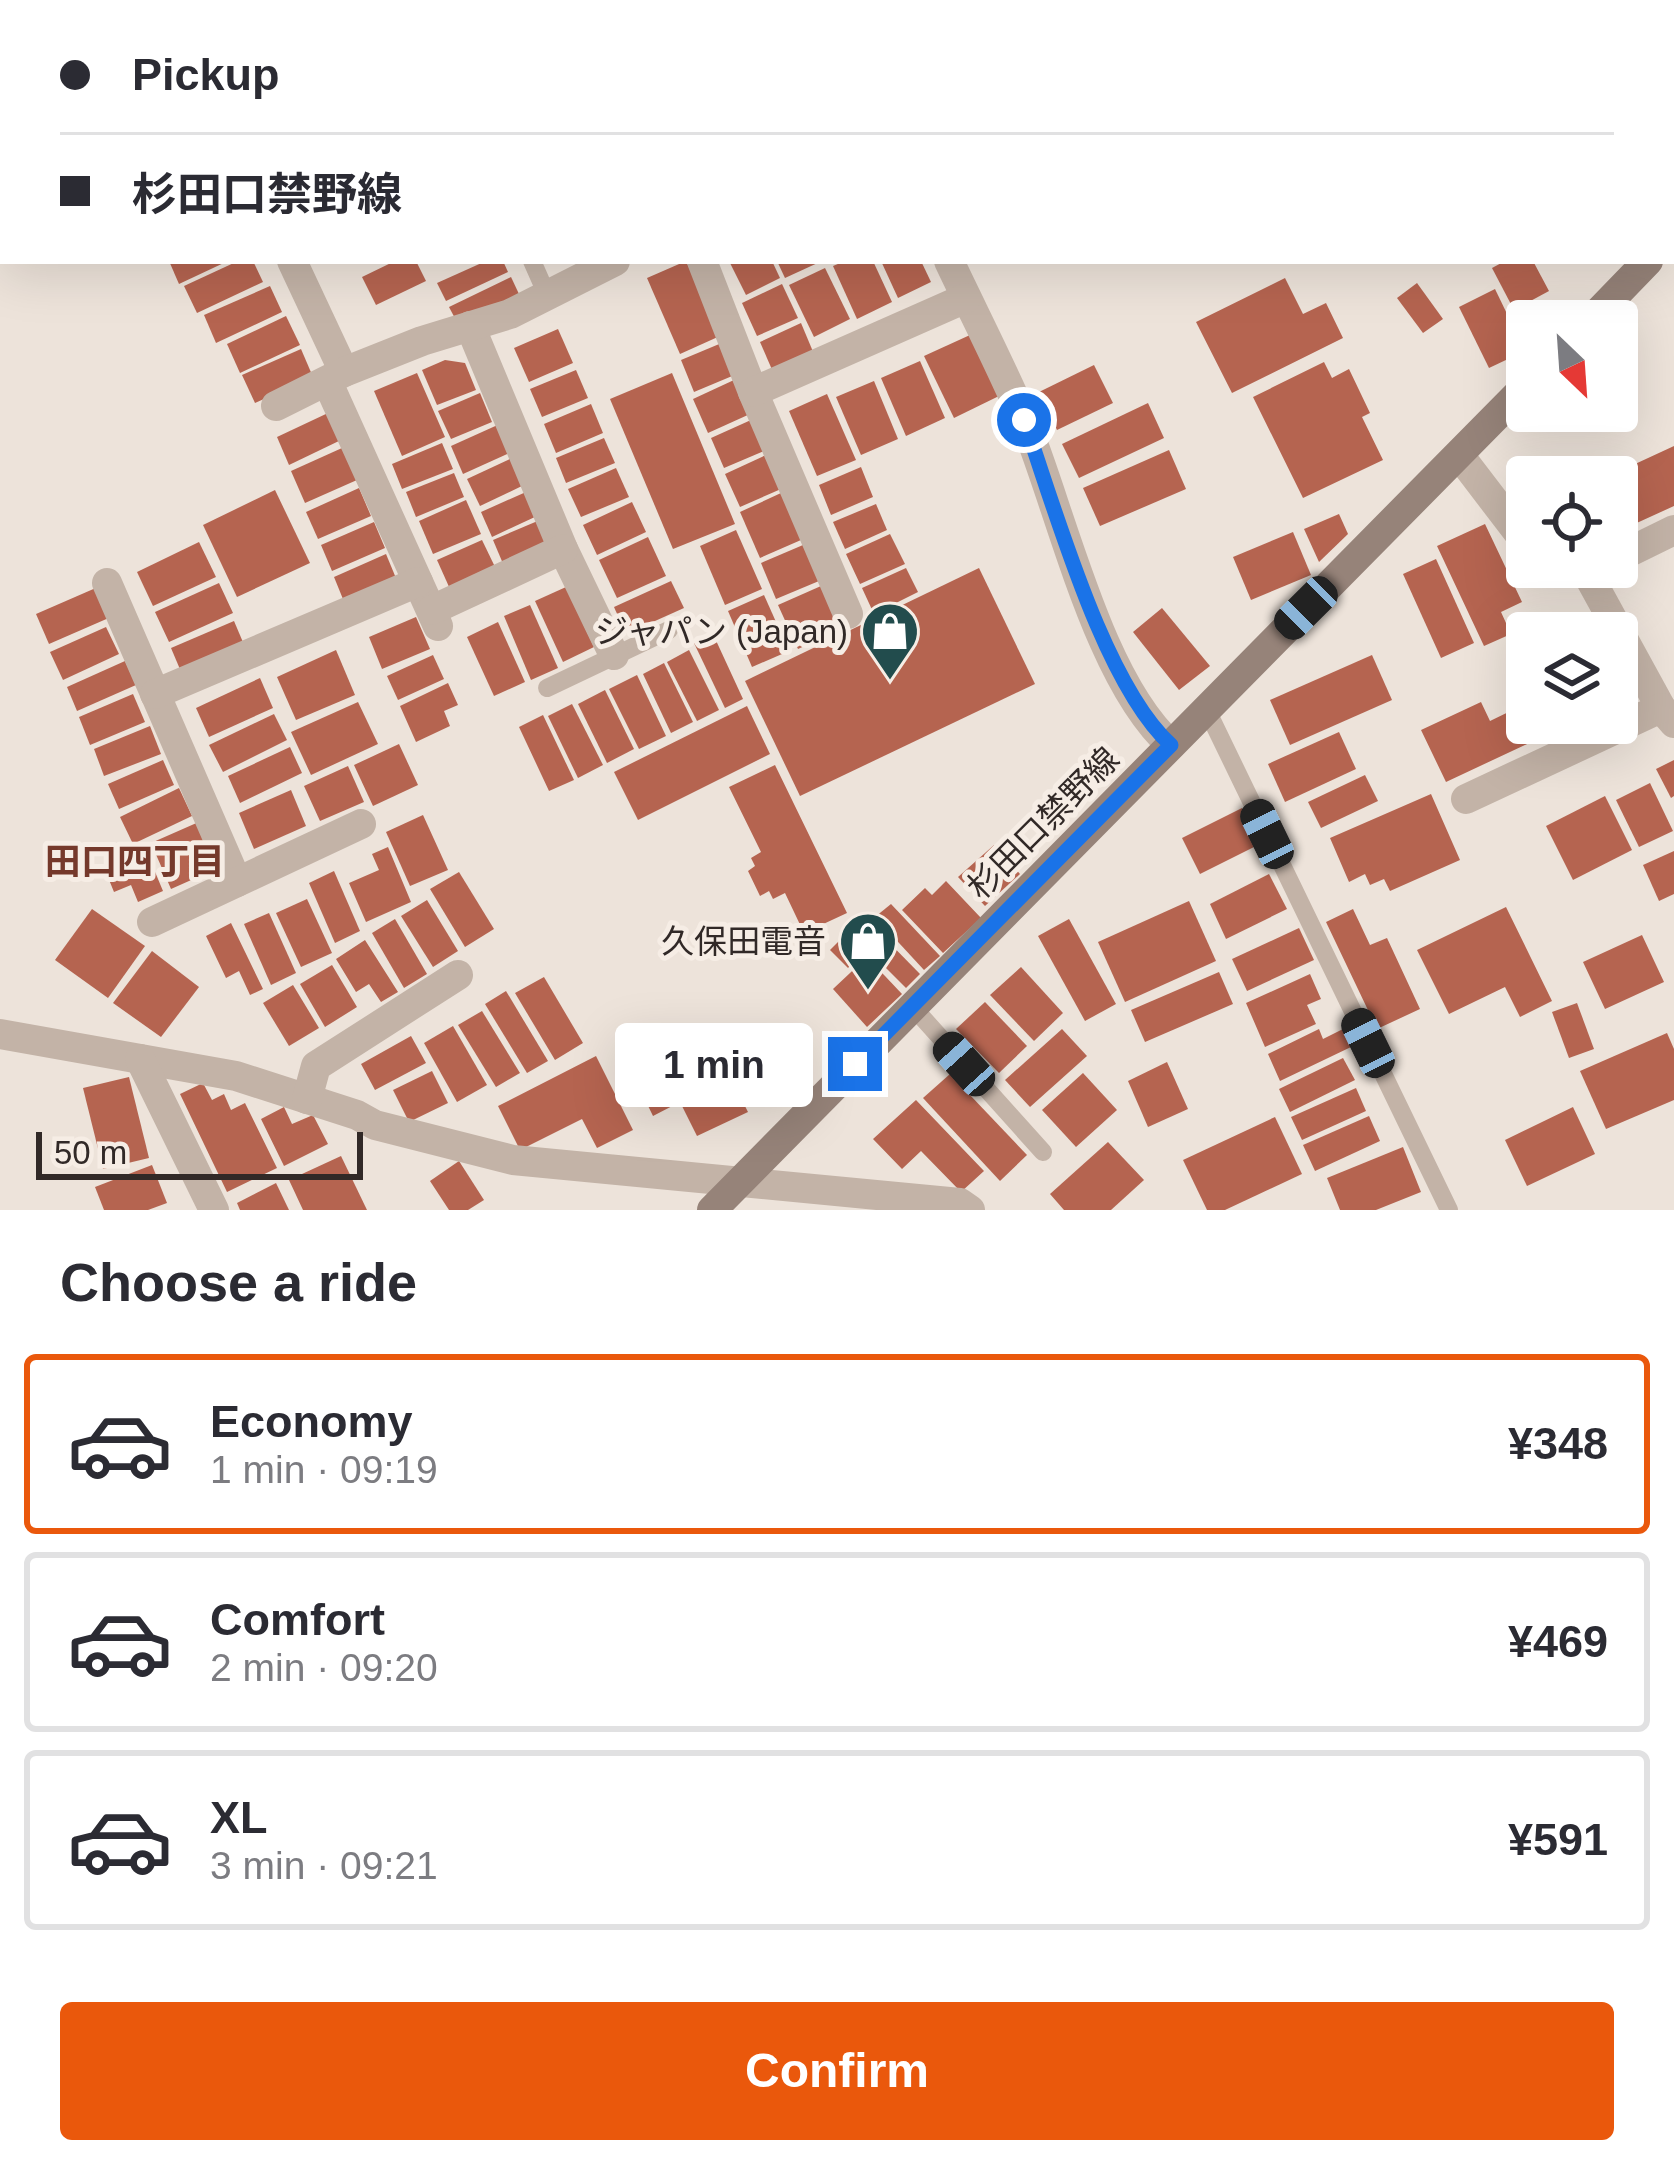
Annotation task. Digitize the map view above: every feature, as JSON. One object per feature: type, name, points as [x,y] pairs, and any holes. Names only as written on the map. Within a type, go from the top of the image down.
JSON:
[{"type":"main road","points":[[1610,300],[1645,264]]},
{"type":"main road","name":"杉田口禁野線","points":[[712,1210],[1506,407]]},
{"type":"street","points":[[293,264],[435,618],[563,549]]},
{"type":"street","points":[[276,406],[422,341],[510,314],[609,264]]},
{"type":"street","points":[[703,264],[848,614]]},
{"type":"street","points":[[951,264],[1024,420],[1102,636],[1147,724],[1171,745]]},
{"type":"street","points":[[753,392],[967,298]]},
{"type":"street","points":[[470,326],[563,549],[614,655]]},
{"type":"street","points":[[1459,455],[1506,517]]},
{"type":"street","points":[[1638,548],[1674,530]]},
{"type":"street","points":[[155,694],[418,582]]},
{"type":"street","points":[[107,584],[237,882]]},
{"type":"street","points":[[1466,799],[1667,715],[1597,588]]},
{"type":"street","points":[[152,922],[362,824]]},
{"type":"street","points":[[307,1099],[316,1066],[458,975]]},
{"type":"street","points":[[0,1034],[236,1076],[375,1125],[514,1160],[960,1203],[970,1210]]},
{"type":"street","points":[[140,1059],[214,1210]]},
{"type":"lane","points":[[533,264],[547,295]]},
{"type":"lane","points":[[547,688],[669,630]]},
{"type":"lane","points":[[1206,709],[1449,1210]]},
{"type":"lane","points":[[912,1006],[1043,1152]]},
{"type":"building","points":[[170,264],[222,264],[179,284]]},
{"type":"building","points":[[232,264],[254,264],[263,282],[197,313],[184,286]]},
{"type":"building","points":[[389,264],[418,264],[426,281],[376,305],[362,277]]},
{"type":"building","points":[[479,264],[504,264],[508,272],[446,301],[437,283]]},
{"type":"building","points":[[687,264],[720,336],[680,354],[647,278]]},
{"type":"building","points":[[730,264],[773,264],[780,278],[746,295]]},
{"type":"building","points":[[778,264],[815,264],[785,278]]},
{"type":"building","points":[[874,264],[892,302],[857,319],[833,266]]},
{"type":"building","points":[[882,264],[922,264],[931,282],[898,298]]},
{"type":"building","points":[[1535,264],[1549,291],[1532,300],[1509,300],[1492,268]]},
{"type":"building","points":[[825,268],[850,319],[814,337],[789,285]]},
{"type":"building","points":[[511,277],[519,294],[458,324],[449,307]]},
{"type":"building","points":[[1285,278],[1303,314],[1326,303],[1343,338],[1232,393],[1196,322]]},
{"type":"building","points":[[1417,283],[1443,319],[1423,333],[1397,298]]},
{"type":"building","points":[[782,284],[798,318],[757,336],[742,303]]},
{"type":"building","points":[[270,286],[282,312],[216,343],[204,315]]},
{"type":"building","points":[[1495,289],[1506,312],[1506,360],[1489,368],[1459,307]]},
{"type":"building","points":[[286,316],[300,345],[240,373],[227,344]]},
{"type":"building","points":[[801,323],[814,354],[773,372],[760,342]]},
{"type":"building","points":[[558,329],[573,363],[529,382],[514,348]]},
{"type":"building","points":[[970,335],[999,396],[954,418],[924,356]]},
{"type":"building","points":[[724,342],[737,374],[694,392],[681,360]]},
{"type":"building","points":[[301,349],[313,377],[255,403],[242,375]]},
{"type":"building","points":[[445,360],[465,363],[476,390],[437,405],[422,370]]},
{"type":"building","points":[[920,361],[945,418],[906,436],[881,378]]},
{"type":"building","points":[[1324,362],[1332,378],[1349,369],[1370,413],[1362,417],[1383,460],[1303,498],[1253,397]]},
{"type":"building","points":[[1094,365],[1113,403],[1057,430],[1039,392]]},
{"type":"building","points":[[576,370],[588,398],[542,417],[530,389]]},
{"type":"building","points":[[417,373],[445,437],[402,456],[374,391]]},
{"type":"building","points":[[672,373],[735,524],[673,549],[610,399]]},
{"type":"building","points":[[734,380],[750,414],[708,433],[693,399]]},
{"type":"building","points":[[874,381],[898,439],[861,455],[836,397]]},
{"type":"building","points":[[480,393],[492,422],[451,439],[438,411]]},
{"type":"building","points":[[827,394],[856,460],[817,476],[789,411]]},
{"type":"building","points":[[1148,403],[1164,438],[1079,478],[1062,444]]},
{"type":"building","points":[[591,404],[603,433],[556,453],[544,424]]},
{"type":"building","points":[[328,413],[341,440],[289,465],[277,437]]},
{"type":"building","points":[[751,420],[764,451],[724,468],[711,438]]},
{"type":"building","points":[[502,423],[514,451],[463,474],[451,446]]},
{"type":"building","points":[[604,438],[615,463],[566,483],[556,458]]},
{"type":"building","points":[[442,443],[453,469],[402,489],[392,464]]},
{"type":"building","points":[[1674,446],[1674,506],[1638,522],[1638,463]]},
{"type":"building","points":[[342,448],[357,480],[305,503],[291,471]]},
{"type":"building","points":[[1169,450],[1186,489],[1100,526],[1083,488]]},
{"type":"building","points":[[766,455],[781,489],[740,507],[725,474]]},
{"type":"building","points":[[512,458],[524,485],[480,506],[467,479]]},
{"type":"building","points":[[861,467],[873,497],[831,515],[819,485]]},
{"type":"building","points":[[616,468],[629,497],[581,517],[568,489]]},
{"type":"building","points":[[454,473],[464,497],[416,517],[406,492]]},
{"type":"building","points":[[359,488],[371,516],[318,539],[306,512]]},
{"type":"building","points":[[275,490],[310,563],[237,597],[203,525]]},
{"type":"building","points":[[526,492],[537,516],[492,537],[481,512]]},
{"type":"building","points":[[781,493],[801,540],[760,558],[740,512]]},
{"type":"building","points":[[466,500],[481,534],[433,554],[419,521]]},
{"type":"building","points":[[632,502],[646,532],[597,555],[583,525]]},
{"type":"building","points":[[876,504],[887,530],[845,549],[833,522]]},
{"type":"building","points":[[1339,514],[1348,534],[1319,562],[1304,529]]},
{"type":"building","points":[[540,520],[551,546],[504,566],[493,540]]},
{"type":"building","points":[[374,522],[385,548],[332,571],[321,545]]},
{"type":"building","points":[[1485,524],[1506,568],[1506,588],[1515,588],[1522,602],[1501,612],[1506,636],[1484,646],[1437,546]]},
{"type":"building","points":[[736,530],[762,589],[725,605],[700,546]]},
{"type":"building","points":[[1293,532],[1311,575],[1251,600],[1233,557]]},
{"type":"building","points":[[890,534],[905,564],[860,584],[846,554]]},
{"type":"building","points":[[648,537],[666,576],[617,598],[599,560]]},
{"type":"building","points":[[482,540],[496,569],[450,589],[437,560]]},
{"type":"building","points":[[199,542],[216,577],[153,606],[137,572]]},
{"type":"building","points":[[803,545],[819,581],[776,599],[761,563]]},
{"type":"building","points":[[386,554],[398,583],[345,604],[334,577]]},
{"type":"building","points":[[1436,559],[1474,643],[1441,658],[1403,574]]},
{"type":"building","points":[[906,568],[918,592],[874,614],[862,588]]},
{"type":"building","name":"ジャパン (Japan)","points":[[979,568],[1035,684],[800,796],[745,681]]},
{"type":"building","points":[[671,581],[684,608],[626,634],[614,607]]},
{"type":"building","points":[[219,583],[233,613],[169,642],[155,612]]},
{"type":"building","points":[[821,586],[840,630],[798,649],[778,605]]},
{"type":"building","points":[[98,587],[111,617],[49,644],[36,614]]},
{"type":"building","points":[[566,587],[594,647],[563,662],[535,601]]},
{"type":"building","points":[[764,595],[789,651],[752,667],[728,611]]},
{"type":"building","points":[[530,605],[558,668],[531,680],[504,616]]},
{"type":"building","points":[[1162,608],[1210,666],[1179,690],[1133,632]]},
{"type":"building","points":[[416,617],[430,649],[382,669],[369,637]]},
{"type":"building","points":[[234,621],[245,647],[182,674],[171,648]]},
{"type":"building","points":[[498,622],[525,682],[494,696],[467,637]]},
{"type":"building","points":[[106,627],[119,654],[63,680],[50,652]]},
{"type":"building","points":[[713,634],[743,699],[725,708],[694,643]]},
{"type":"building","points":[[336,650],[355,695],[296,720],[277,677]]},
{"type":"building","points":[[689,650],[719,710],[697,721],[667,662]]},
{"type":"building","points":[[433,655],[444,679],[398,700],[387,676]]},
{"type":"building","points":[[1372,655],[1392,700],[1290,745],[1270,700]]},
{"type":"building","points":[[125,661],[136,685],[77,711],[67,687]]},
{"type":"building","points":[[664,663],[693,722],[671,733],[643,674]]},
{"type":"building","points":[[637,675],[666,736],[639,749],[609,689]]},
{"type":"building","points":[[260,678],[273,708],[209,737],[196,708]]},
{"type":"building","points":[[448,683],[458,705],[444,711],[450,726],[416,742],[400,706]]},
{"type":"building","points":[[605,690],[634,749],[607,763],[578,704]]},
{"type":"building","points":[[133,694],[145,722],[90,745],[79,717]]},
{"type":"building","points":[[358,702],[378,744],[311,775],[291,732]]},
{"type":"building","points":[[1481,702],[1490,721],[1506,713],[1506,744],[1527,744],[1446,782],[1421,730]]},
{"type":"building","points":[[572,704],[603,765],[578,778],[548,716]]},
{"type":"building","points":[[747,706],[770,754],[638,820],[614,772]]},
{"type":"building","points":[[274,714],[287,740],[223,772],[209,745]]},
{"type":"building","points":[[543,715],[574,780],[549,791],[519,727]]},
{"type":"building","points":[[150,726],[161,754],[104,776],[94,749]]},
{"type":"building","points":[[1339,732],[1356,769],[1285,802],[1268,764]]},
{"type":"building","points":[[399,744],[418,785],[373,806],[354,765]]},
{"type":"building","points":[[290,747],[302,773],[240,803],[228,776]]},
{"type":"building","points":[[163,760],[174,785],[119,809],[108,784]]},
{"type":"building","points":[[1674,760],[1674,796],[1671,798],[1656,769]]},
{"type":"building","points":[[775,765],[847,913],[804,933],[785,893],[773,899],[769,891],[760,896],[748,871],[755,866],[751,858],[761,852],[729,787]]},
{"type":"building","points":[[348,766],[364,802],[320,821],[304,786]]},
{"type":"building","points":[[1365,775],[1378,801],[1321,828],[1308,802]]},
{"type":"building","points":[[1650,783],[1673,831],[1639,847],[1616,800]]},
{"type":"building","points":[[179,788],[192,816],[133,844],[120,817]]},
{"type":"building","points":[[291,790],[306,826],[254,849],[239,813]]},
{"type":"building","points":[[1431,794],[1460,860],[1390,891],[1384,879],[1370,885],[1365,874],[1349,882],[1330,838]]},
{"type":"building","points":[[1605,796],[1632,850],[1573,880],[1546,826]]},
{"type":"building","points":[[1242,808],[1260,844],[1200,874],[1182,838]]},
{"type":"building","points":[[423,815],[448,870],[410,886],[386,832]]},
{"type":"building","points":[[201,821],[212,844],[198,851],[207,873],[171,889],[151,843]]},
{"type":"building","points":[[994,845],[1020,874],[985,906],[958,877]]},
{"type":"building","points":[[388,847],[411,902],[366,922],[349,883],[379,870],[372,854]]},
{"type":"building","points":[[145,848],[163,891],[138,902],[131,885],[114,892],[103,865]]},
{"type":"building","points":[[1674,851],[1674,894],[1659,901],[1643,865]]},
{"type":"building","points":[[334,871],[360,931],[335,943],[309,883]]},
{"type":"building","points":[[459,872],[494,929],[465,947],[430,889]]},
{"type":"building","points":[[1269,874],[1287,909],[1226,939],[1210,904]]},
{"type":"building","points":[[946,881],[981,918],[943,953],[902,910],[925,888],[932,895]]},
{"type":"building","points":[[307,899],[332,953],[301,967],[276,913]]},
{"type":"building","points":[[427,900],[458,951],[433,967],[401,916]]},
{"type":"building","points":[[1189,901],[1216,961],[1125,1002],[1098,942]]},
{"type":"building","points":[[891,904],[940,956],[924,970],[875,917]]},
{"type":"building","points":[[1506,907],[1552,1001],[1520,1017],[1505,987],[1449,1014],[1417,950]]},
{"type":"building","points":[[92,909],[145,946],[108,998],[55,960]]},
{"type":"building","points":[[1353,909],[1370,945],[1387,938],[1420,1009],[1377,1029],[1326,922]]},
{"type":"building","points":[[269,913],[296,973],[271,985],[244,924]]},
{"type":"building","points":[[865,918],[920,974],[906,988],[850,932]]},
{"type":"building","points":[[395,919],[427,974],[404,988],[372,933]]},
{"type":"building","points":[[1069,919],[1116,1004],[1085,1021],[1038,936]]},
{"type":"building","points":[[231,923],[263,989],[250,995],[239,971],[226,978],[206,936]]},
{"type":"building","points":[[1299,928],[1314,960],[1247,991],[1232,959]]},
{"type":"building","points":[[1642,935],[1664,982],[1605,1009],[1583,962]]},
{"type":"building","points":[[844,936],[862,953],[848,968],[830,950]]},
{"type":"building","points":[[365,940],[398,992],[381,1002],[369,984],[356,992],[336,959]]},
{"type":"building","points":[[152,951],[199,987],[161,1037],[113,1003]]},
{"type":"building","points":[[867,957],[902,994],[867,1027],[833,989]]},
{"type":"building","points":[[332,965],[357,1007],[325,1027],[300,984]]},
{"type":"building","points":[[1021,967],[1063,1013],[1034,1041],[990,995]]},
{"type":"building","points":[[1219,972],[1233,1004],[1145,1042],[1131,1010]]},
{"type":"building","points":[[1310,974],[1321,999],[1307,1005],[1316,1024],[1265,1047],[1246,1003]]},
{"type":"building","points":[[544,977],[583,1043],[555,1060],[515,993]]},
{"type":"building","points":[[293,985],[319,1028],[289,1046],[263,1003]]},
{"type":"building","points":[[506,991],[548,1061],[527,1073],[485,1004]]},
{"type":"building","points":[[985,1002],[1027,1046],[999,1073],[956,1029]]},
{"type":"building","points":[[1577,1003],[1594,1049],[1569,1058],[1552,1012]]},
{"type":"building","points":[[482,1011],[520,1073],[496,1087],[458,1025]]},
{"type":"building","points":[[453,1026],[487,1085],[457,1102],[424,1043]]},
{"type":"building","points":[[706,1029],[748,1112],[697,1136],[680,1102],[653,1116],[629,1067]]},
{"type":"building","points":[[1062,1029],[1087,1056],[1030,1107],[1005,1080]]},
{"type":"building","points":[[1319,1029],[1323,1039],[1343,1029],[1351,1047],[1280,1081],[1268,1054]]},
{"type":"building","points":[[1667,1033],[1674,1049],[1674,1100],[1606,1129],[1580,1071]]},
{"type":"building","points":[[411,1036],[426,1063],[375,1090],[361,1064]]},
{"type":"building","points":[[596,1056],[633,1130],[597,1148],[582,1119],[520,1150],[498,1106]]},
{"type":"building","points":[[1343,1058],[1355,1080],[1290,1112],[1279,1089]]},
{"type":"building","points":[[1167,1062],[1188,1109],[1148,1127],[1128,1081]]},
{"type":"building","points":[[432,1071],[448,1103],[409,1122],[393,1090]]},
{"type":"building","points":[[1083,1073],[1117,1110],[1076,1147],[1042,1110]]},
{"type":"building","points":[[950,1074],[1027,1155],[1000,1181],[923,1098]]},
{"type":"building","points":[[129,1077],[149,1158],[103,1169],[83,1088]]},
{"type":"building","points":[[203,1083],[212,1100],[224,1094],[231,1110],[245,1103],[277,1168],[227,1192],[180,1094]]},
{"type":"building","points":[[1356,1088],[1366,1111],[1302,1140],[1291,1117]]},
{"type":"building","points":[[916,1100],[984,1171],[961,1192],[921,1151],[902,1169],[873,1139]]},
{"type":"building","points":[[284,1107],[292,1124],[313,1115],[328,1144],[284,1166],[261,1119]]},
{"type":"building","points":[[1573,1107],[1595,1154],[1527,1186],[1505,1140]]},
{"type":"building","points":[[1369,1116],[1380,1141],[1315,1171],[1303,1145]]},
{"type":"building","points":[[1275,1117],[1302,1174],[1225,1210],[1207,1210],[1183,1160]]},
{"type":"building","points":[[1108,1142],[1144,1180],[1111,1210],[1064,1210],[1050,1194]]},
{"type":"building","points":[[1403,1147],[1421,1192],[1376,1210],[1340,1210],[1327,1178]]},
{"type":"building","points":[[341,1156],[367,1210],[303,1210],[289,1180]]},
{"type":"building","points":[[459,1161],[484,1200],[468,1210],[449,1210],[430,1181]]},
{"type":"building","points":[[152,1165],[167,1203],[148,1210],[104,1210],[95,1187]]},
{"type":"building","points":[[276,1183],[289,1210],[240,1210],[237,1203]]},
{"type":"place","name":"ジャパン (Japan)","points":[[890,682]]},
{"type":"place","name":"久保田電音","points":[[868,992]]},
{"type":"district","name":"田口四丁目","points":[[135,861]]},
{"type":"route","points":[[855,1064],[1171,745],[1147,724],[1102,636],[1024,420]]}]
